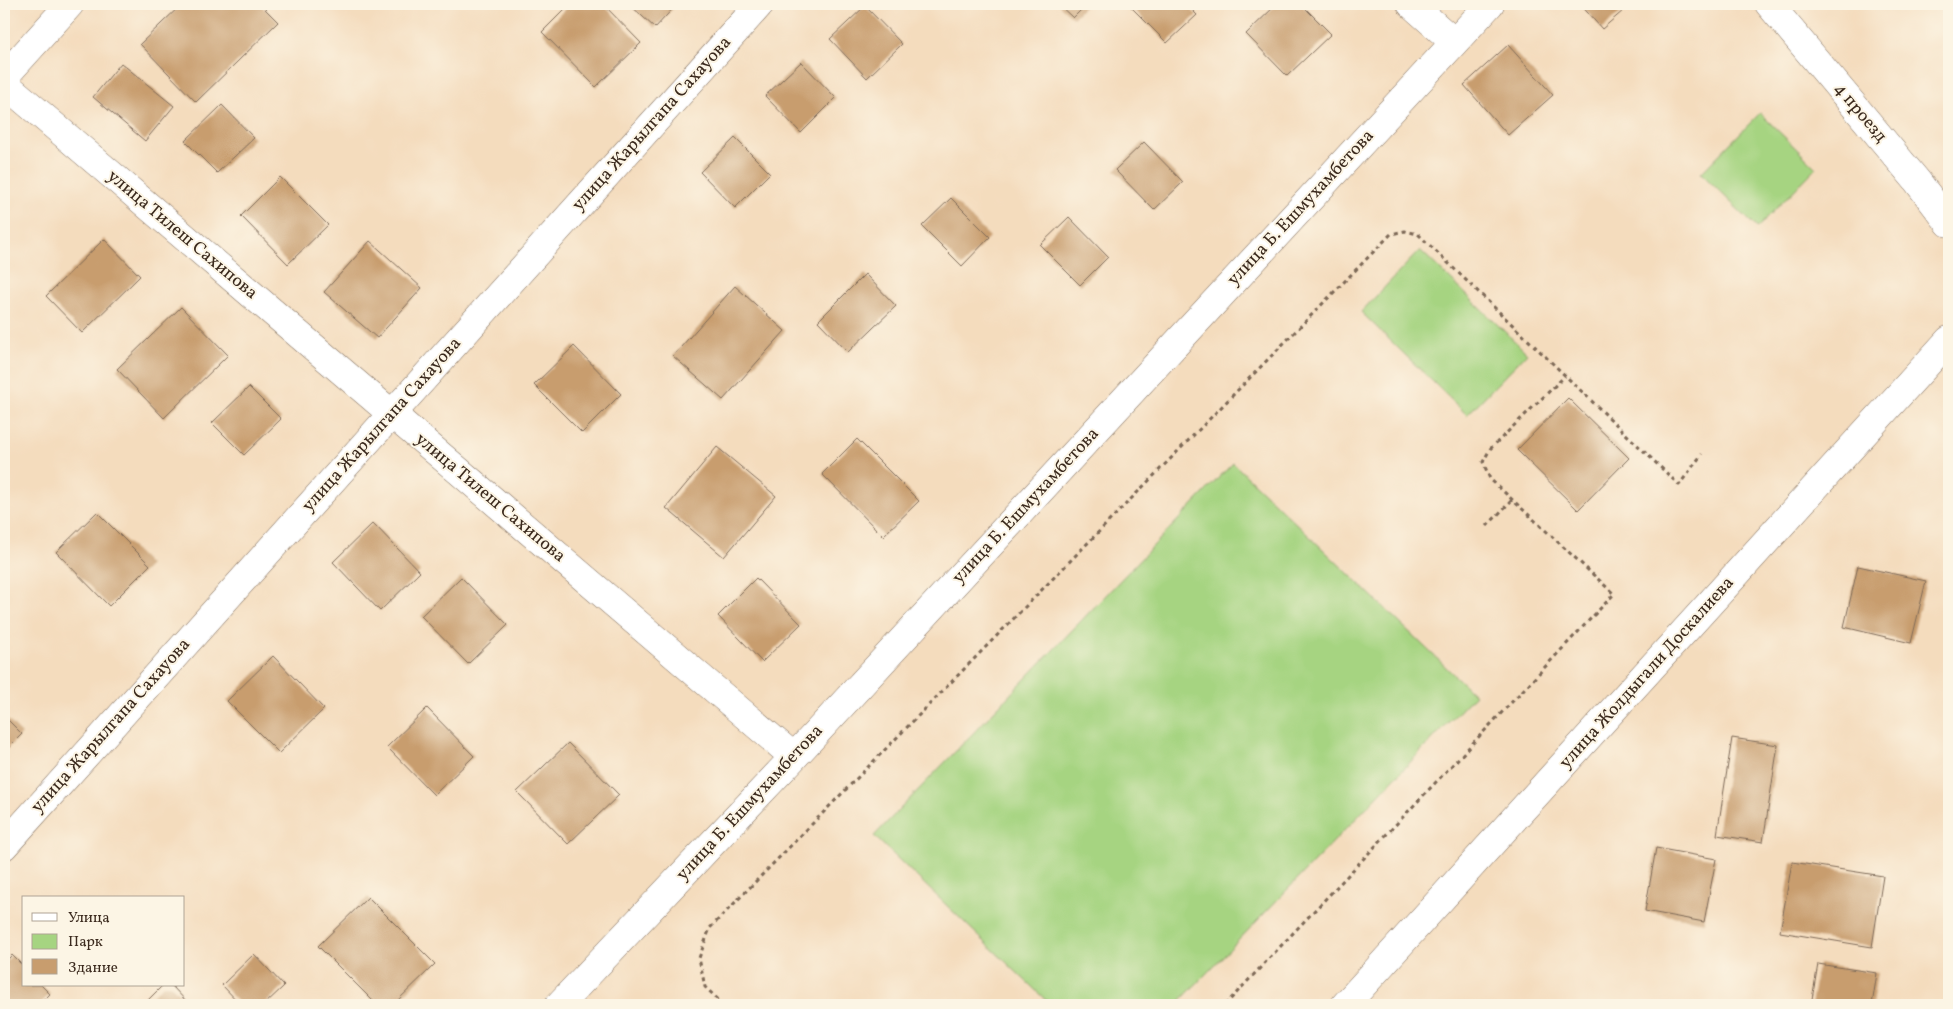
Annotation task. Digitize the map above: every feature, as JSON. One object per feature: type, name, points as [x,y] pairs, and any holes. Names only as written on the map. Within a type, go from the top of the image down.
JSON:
[{"type":"street","points":[[4,76],[70,4]]},
{"type":"street","name":"улица Жарылгапа Сахауова","points":[[4,846],[760,4]]},
{"type":"street","points":[[1411,4],[1454,42]]},
{"type":"street","name":"улица Б. Ешмухамбетова","points":[[559,1005],[794,757],[1490,4]]},
{"type":"street","name":"4 проезд","points":[[1768,4],[1918,181],[1949,223]]},
{"type":"street","name":"улица Тилеш Сахипова","points":[[4,83],[794,757]]},
{"type":"street","name":"улица Жолдыгали Доскалиева","points":[[1345,1005],[1949,340]]},
{"type":"path","points":[[724,1005],[705,987],[699,958],[710,928],[1391,234],[1405,231],[1418,234],[1678,485],[1702,454]]},
{"type":"path","points":[[1225,1005],[1614,594],[1490,479],[1483,462],[1490,449],[1565,376]]},
{"type":"path","points":[[1487,526],[1512,500]]},
{"type":"green space","points":[[1760,113],[1816,168],[1757,228],[1701,173]]},
{"type":"green space","points":[[1420,250],[1527,353],[1467,415],[1361,312]]},
{"type":"green space","points":[[1233,463],[1475,695],[1176,1005],[1051,1005],[874,836]]},
{"type":"building","points":[[182,4],[260,4],[278,22],[196,102],[140,44]]},
{"type":"building","points":[[570,4],[603,4],[641,43],[596,87],[542,32]]},
{"type":"building","points":[[629,4],[677,4],[655,28]]},
{"type":"building","points":[[1058,4],[1087,4],[1073,18]]},
{"type":"building","points":[[1134,4],[1186,4],[1197,15],[1167,43],[1131,7]]},
{"type":"building","points":[[1277,4],[1301,4],[1331,34],[1287,76],[1246,34]]},
{"type":"building","points":[[1580,4],[1631,4],[1602,29]]},
{"type":"building","points":[[865,6],[902,44],[867,78],[830,39]]},
{"type":"building","points":[[1508,45],[1553,95],[1508,135],[1464,85]]},
{"type":"building","points":[[801,62],[836,98],[801,133],[765,96]]},
{"type":"building","points":[[121,63],[174,106],[145,141],[93,97]]},
{"type":"building","points":[[222,105],[254,138],[217,173],[185,141]]},
{"type":"building","points":[[735,138],[770,173],[735,208],[700,172]]},
{"type":"building","points":[[1144,142],[1183,182],[1154,210],[1115,170]]},
{"type":"building","points":[[280,177],[328,225],[288,264],[241,216]]},
{"type":"building","points":[[951,198],[990,237],[962,266],[922,226]]},
{"type":"building","points":[[1069,217],[1108,257],[1080,285],[1040,245]]},
{"type":"building","points":[[104,239],[140,276],[82,333],[46,296]]},
{"type":"building","points":[[370,241],[422,288],[377,338],[324,292]]},
{"type":"building","points":[[865,274],[896,306],[848,352],[818,321]]},
{"type":"building","points":[[735,286],[785,331],[723,400],[673,356]]},
{"type":"building","points":[[181,307],[228,355],[164,418],[117,369]]},
{"type":"building","points":[[574,346],[621,394],[582,433],[534,385]]},
{"type":"building","points":[[249,387],[281,419],[244,455],[212,423]]},
{"type":"building","points":[[1568,398],[1629,458],[1578,510],[1517,450]]},
{"type":"building","points":[[857,439],[919,501],[883,536],[822,474]]},
{"type":"building","points":[[717,447],[776,496],[724,557],[666,508]]},
{"type":"building","points":[[97,512],[150,565],[109,606],[56,552]]},
{"type":"building","points":[[373,523],[420,572],[380,611],[333,562]]},
{"type":"building","points":[[1858,566],[1926,581],[1911,643],[1844,627]]},
{"type":"building","points":[[461,577],[508,625],[468,664],[421,616]]},
{"type":"building","points":[[756,578],[801,624],[762,662],[718,616]]},
{"type":"building","points":[[273,656],[324,709],[279,753],[227,701]]},
{"type":"building","points":[[427,708],[474,756],[434,795],[387,747]]},
{"type":"building","points":[[4,716],[22,734],[4,752]]},
{"type":"building","points":[[1732,738],[1778,745],[1763,842],[1717,835]]},
{"type":"building","points":[[568,743],[619,795],[568,844],[517,792]]},
{"type":"building","points":[[1656,848],[1716,859],[1704,922],[1645,911]]},
{"type":"building","points":[[1792,862],[1883,876],[1872,947],[1780,932]]},
{"type":"building","points":[[368,897],[435,964],[393,1005],[377,1005],[318,946]]},
{"type":"building","points":[[254,954],[284,986],[264,1005],[241,1005],[222,985]]},
{"type":"building","points":[[12,955],[22,965],[22,986],[42,986],[50,994],[39,1005],[4,1005],[4,963]]},
{"type":"building","points":[[1818,964],[1877,973],[1872,1005],[1811,1005]]},
{"type":"building","points":[[162,986],[172,986],[189,1004],[143,1005]]}]
